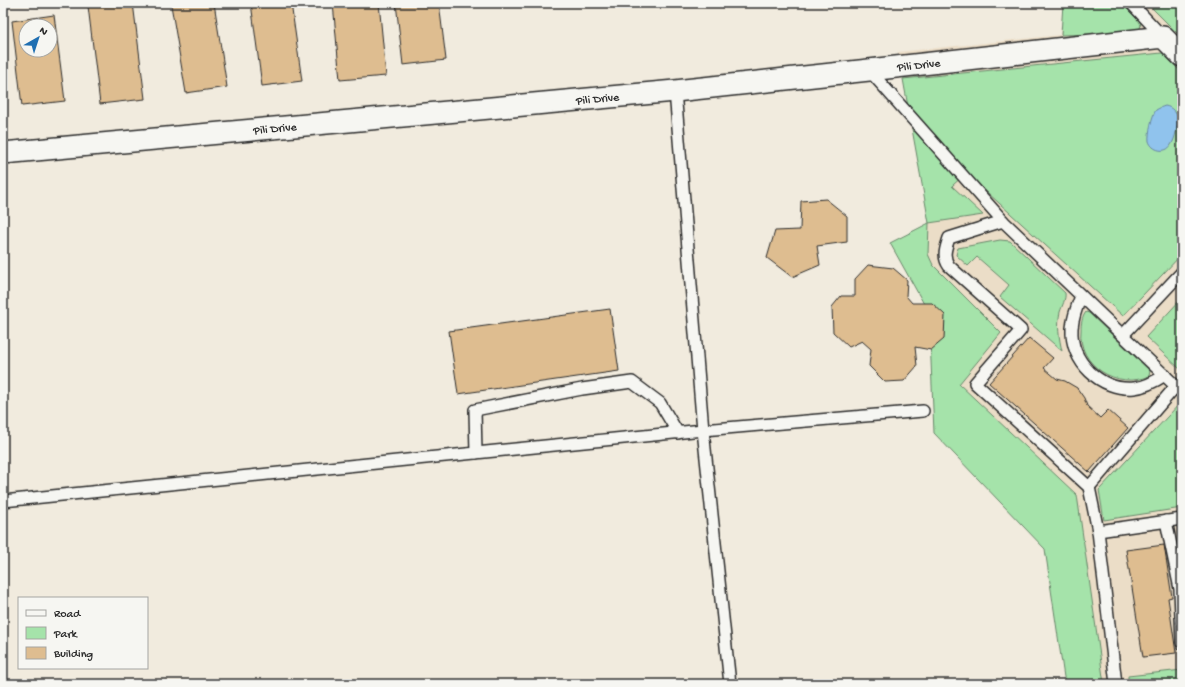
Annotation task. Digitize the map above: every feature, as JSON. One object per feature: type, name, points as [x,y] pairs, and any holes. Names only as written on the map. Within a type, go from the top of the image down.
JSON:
[{"type":"street","points":[[1163,37],[1182,56]]},
{"type":"street","name":"Pili Drive","points":[[3,153],[675,91],[1163,37]]},
{"type":"lane","points":[[1131,3],[1163,37]]},
{"type":"lane","points":[[869,70],[1003,221],[1179,389],[1089,487]]},
{"type":"lane","points":[[675,91],[703,430],[730,684]]},
{"type":"lane","points":[[1003,221],[949,238],[944,256],[949,266],[1021,330],[975,383],[1089,487],[1098,531],[1116,684]]},
{"type":"lane","points":[[1123,335],[1182,272]]},
{"type":"lane","points":[[1082,296],[1074,313],[1072,329],[1073,345],[1080,360],[1090,373],[1103,382],[1118,387],[1135,388],[1151,384],[1165,375]]},
{"type":"lane","points":[[476,453],[474,410],[632,382],[660,403],[678,433]]},
{"type":"lane","points":[[3,501],[703,430],[923,411]]},
{"type":"lane","points":[[1098,531],[1182,519]]},
{"type":"lane","points":[[1166,522],[1180,588],[1182,643]]},
{"type":"shaded area","points":[[1063,3],[1182,3],[1182,684],[1065,684],[1045,549],[934,433],[929,313],[890,243],[929,223],[898,52],[1060,35]]},
{"type":"green space","points":[[1063,3],[1121,3],[1141,24],[1139,30],[1135,33],[1061,35]]},
{"type":"green space","points":[[1147,3],[1182,3],[1182,38]]},
{"type":"green space","points":[[1162,53],[1182,73],[1182,254],[1123,316],[966,173],[952,186],[983,215],[929,223],[903,79]]},
{"type":"green space","points":[[929,223],[928,254],[933,265],[1001,333],[959,384],[1077,495],[1104,684],[1065,684],[1045,549],[934,433],[929,313],[890,243]]},
{"type":"green space","points":[[1000,240],[1010,241],[1065,293],[1059,322],[1059,336],[1062,351],[1000,297],[1009,285],[977,257],[968,266],[956,255],[958,248]]},
{"type":"green space","points":[[1182,298],[1182,371],[1146,337]]},
{"type":"green space","points":[[1086,312],[1089,313],[1150,371],[1149,376],[1137,380],[1125,380],[1102,372],[1093,364],[1086,354],[1082,343],[1081,330]]},
{"type":"green space","points":[[1182,401],[1182,508],[1104,520],[1099,490]]},
{"type":"green space","points":[[1182,670],[1182,684],[1128,684],[1128,676]]},
{"type":"water","points":[[1165,106],[1175,112],[1179,118],[1173,142],[1166,150],[1159,150],[1153,147],[1149,141],[1149,134],[1156,110]]},
{"type":"building","points":[[133,3],[145,99],[100,104],[88,6]]},
{"type":"building","points":[[182,3],[214,3],[227,87],[186,93],[171,5]]},
{"type":"building","points":[[251,3],[291,3],[302,81],[262,86]]},
{"type":"building","points":[[333,3],[379,3],[386,76],[340,80]]},
{"type":"building","points":[[396,3],[439,3],[446,60],[403,65]]},
{"type":"building","points":[[54,15],[54,18],[33,18]]},
{"type":"building","points":[[18,20],[18,58],[58,58],[58,46],[65,101],[22,106],[12,21]]},
{"type":"building","points":[[826,199],[847,216],[847,242],[817,246],[820,265],[792,277],[767,258],[775,231],[800,230],[801,201]]},
{"type":"building","points":[[868,265],[893,268],[907,280],[906,296],[912,303],[932,303],[945,315],[944,339],[931,350],[915,347],[917,366],[904,381],[885,382],[869,366],[871,349],[862,341],[849,347],[833,332],[832,307],[841,296],[855,296],[855,279]]},
{"type":"building","points":[[610,309],[619,371],[458,394],[449,331]]},
{"type":"building","points":[[1029,338],[1053,358],[1044,368],[1057,379],[1065,381],[1077,388],[1084,398],[1087,406],[1100,418],[1108,410],[1128,428],[1089,472],[989,383]]},
{"type":"building","points":[[1164,545],[1172,597],[1168,598],[1176,653],[1143,657],[1126,550]]}]
